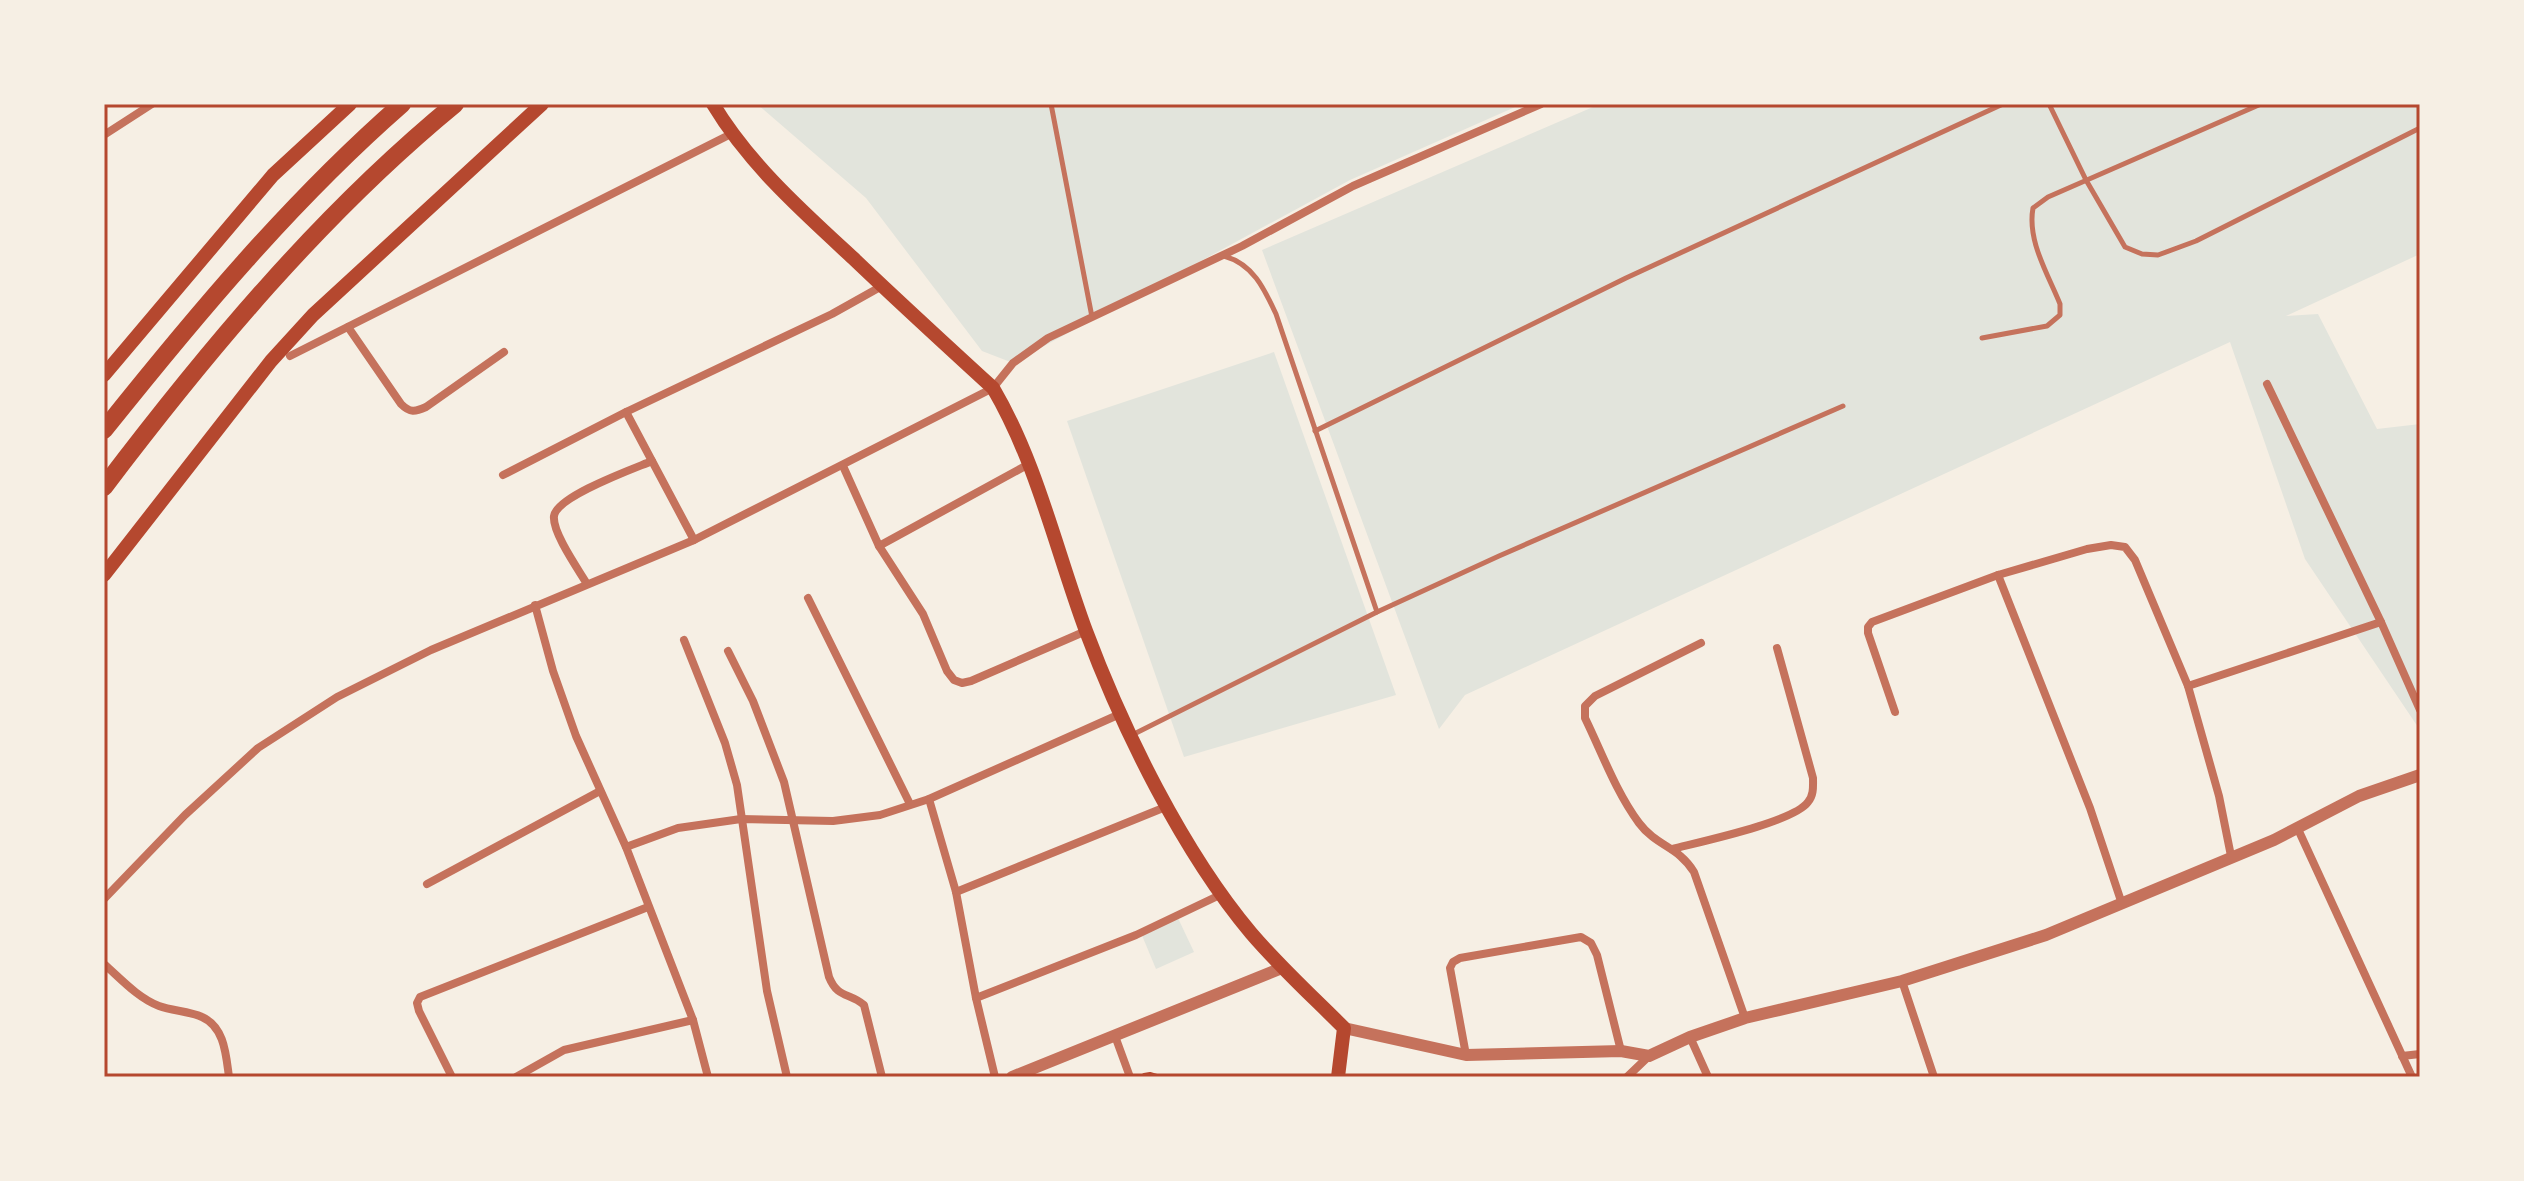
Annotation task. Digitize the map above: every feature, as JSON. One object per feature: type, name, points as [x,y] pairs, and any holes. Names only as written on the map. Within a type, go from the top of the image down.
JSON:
[{"type":"highway","points":[[104,430],[203,309],[324,178],[402,104]]},
{"type":"highway","points":[[104,487],[162,411],[260,296],[329,221],[455,104]]},
{"type":"main road","points":[[104,375],[273,175],[350,104]]},
{"type":"main road","points":[[104,575],[271,361],[313,315],[542,104]]},
{"type":"main road","points":[[713,104],[731,134],[779,187],[993,388],[1010,416],[1086,631],[1131,736],[1200,862],[1249,931],[1344,1028],[1338,1077]]},
{"type":"street","points":[[104,135],[152,104]]},
{"type":"street","points":[[104,899],[185,815],[258,748],[337,697],[431,650],[694,540],[993,388],[1013,363],[1048,338],[1223,256],[1353,186],[1541,104]]},
{"type":"street","points":[[290,356],[731,134]]},
{"type":"street","points":[[503,475],[626,412],[832,314],[882,286]]},
{"type":"street","points":[[348,327],[408,411],[426,407],[504,352]]},
{"type":"street","points":[[2267,384],[2420,710]]},
{"type":"street","points":[[626,412],[694,540]]},
{"type":"street","points":[[587,584],[557,531],[554,516],[559,505],[574,495],[652,461]]},
{"type":"street","points":[[879,546],[1029,464]]},
{"type":"street","points":[[843,466],[879,546],[923,614],[947,671],[954,680],[962,683],[971,681],[1086,631]]},
{"type":"street","points":[[1895,712],[1868,633],[1872,622],[1998,575],[2087,549],[2111,545],[2125,547],[2135,560],[2188,686],[2219,796],[2231,856]]},
{"type":"street","points":[[1998,575],[2090,808],[2122,904]]},
{"type":"street","points":[[808,598],[910,804]]},
{"type":"street","points":[[535,605],[553,671],[693,1020],[708,1077]]},
{"type":"street","points":[[2188,686],[2381,622]]},
{"type":"street","points":[[684,640],[725,743],[737,785],[767,991],[787,1077]]},
{"type":"street","points":[[1701,643],[1595,696],[1585,706],[1585,718],[1632,811],[1654,840],[1685,857],[1694,872],[1745,1018]]},
{"type":"street","points":[[1672,849],[1747,829],[1795,812],[1808,803],[1813,792],[1813,778],[1777,648]]},
{"type":"street","points":[[728,651],[770,740],[794,820],[829,977],[833,987],[842,995],[858,999],[864,1005],[882,1077]]},
{"type":"street","points":[[626,847],[678,828],[741,819],[833,821],[880,815],[929,799],[1120,714]]},
{"type":"street","points":[[1627,1077],[1649,1056],[1690,1037],[1745,1018],[1902,981],[2046,935],[2274,840],[2359,796],[2420,775]]},
{"type":"street","points":[[427,884],[600,791]]},
{"type":"street","points":[[929,799],[956,892],[995,1077]]},
{"type":"street","points":[[956,892],[1168,806]]},
{"type":"street","points":[[2297,827],[2412,1077]]},
{"type":"street","points":[[976,998],[1141,933],[1223,893]]},
{"type":"street","points":[[452,1077],[419,1011],[417,1003],[420,997],[648,907]]},
{"type":"street","points":[[1466,1055],[1450,968],[1453,962],[1460,958],[1581,937],[1591,943],[1597,955],[1621,1051]]},
{"type":"street","points":[[104,964],[137,993],[158,1005],[204,1017],[219,1031],[229,1077]]},
{"type":"street","points":[[1012,1077],[1282,968]]},
{"type":"street","points":[[1902,981],[1934,1077]]},
{"type":"street","points":[[516,1077],[564,1050],[693,1020]]},
{"type":"street","points":[[1344,1028],[1466,1055],[1621,1051],[1649,1056]]},
{"type":"street","points":[[1115,1036],[1130,1077]]},
{"type":"street","points":[[1690,1037],[1708,1077]]},
{"type":"street","points":[[2402,1056],[2420,1054]]},
{"type":"lane","points":[[1051,104],[1092,318]]},
{"type":"lane","points":[[1315,431],[1680,252],[2003,104]]},
{"type":"lane","points":[[2049,104],[2086,180],[2125,247],[2142,254],[2158,255],[2196,241],[2420,128]]},
{"type":"lane","points":[[1982,338],[2047,326],[2060,315],[2060,304],[2034,239],[2030,223],[2033,208],[2048,197],[2261,104]]},
{"type":"lane","points":[[1223,256],[1237,260],[1252,271],[1265,289],[1276,314],[1377,612]]},
{"type":"lane","points":[[1131,736],[1377,612],[1616,503],[1843,406]]},
{"type":"path","points":[[1138,1077],[1150,1074],[1160,1077]]},
{"type":"shaded area","points":[[757,104],[1522,104],[1350,180],[1013,363],[982,351],[866,198]]},
{"type":"shaded area","points":[[1600,104],[2420,104],[2420,254],[2286,316],[2318,314],[2377,429],[2420,424],[2420,730],[2305,559],[2230,342],[1465,695],[1439,729],[1262,250]]},
{"type":"shaded area","points":[[1274,352],[1396,695],[1184,757],[1067,421]]},
{"type":"shaded area","points":[[1177,916],[1194,952],[1156,969],[1141,933]]}]
